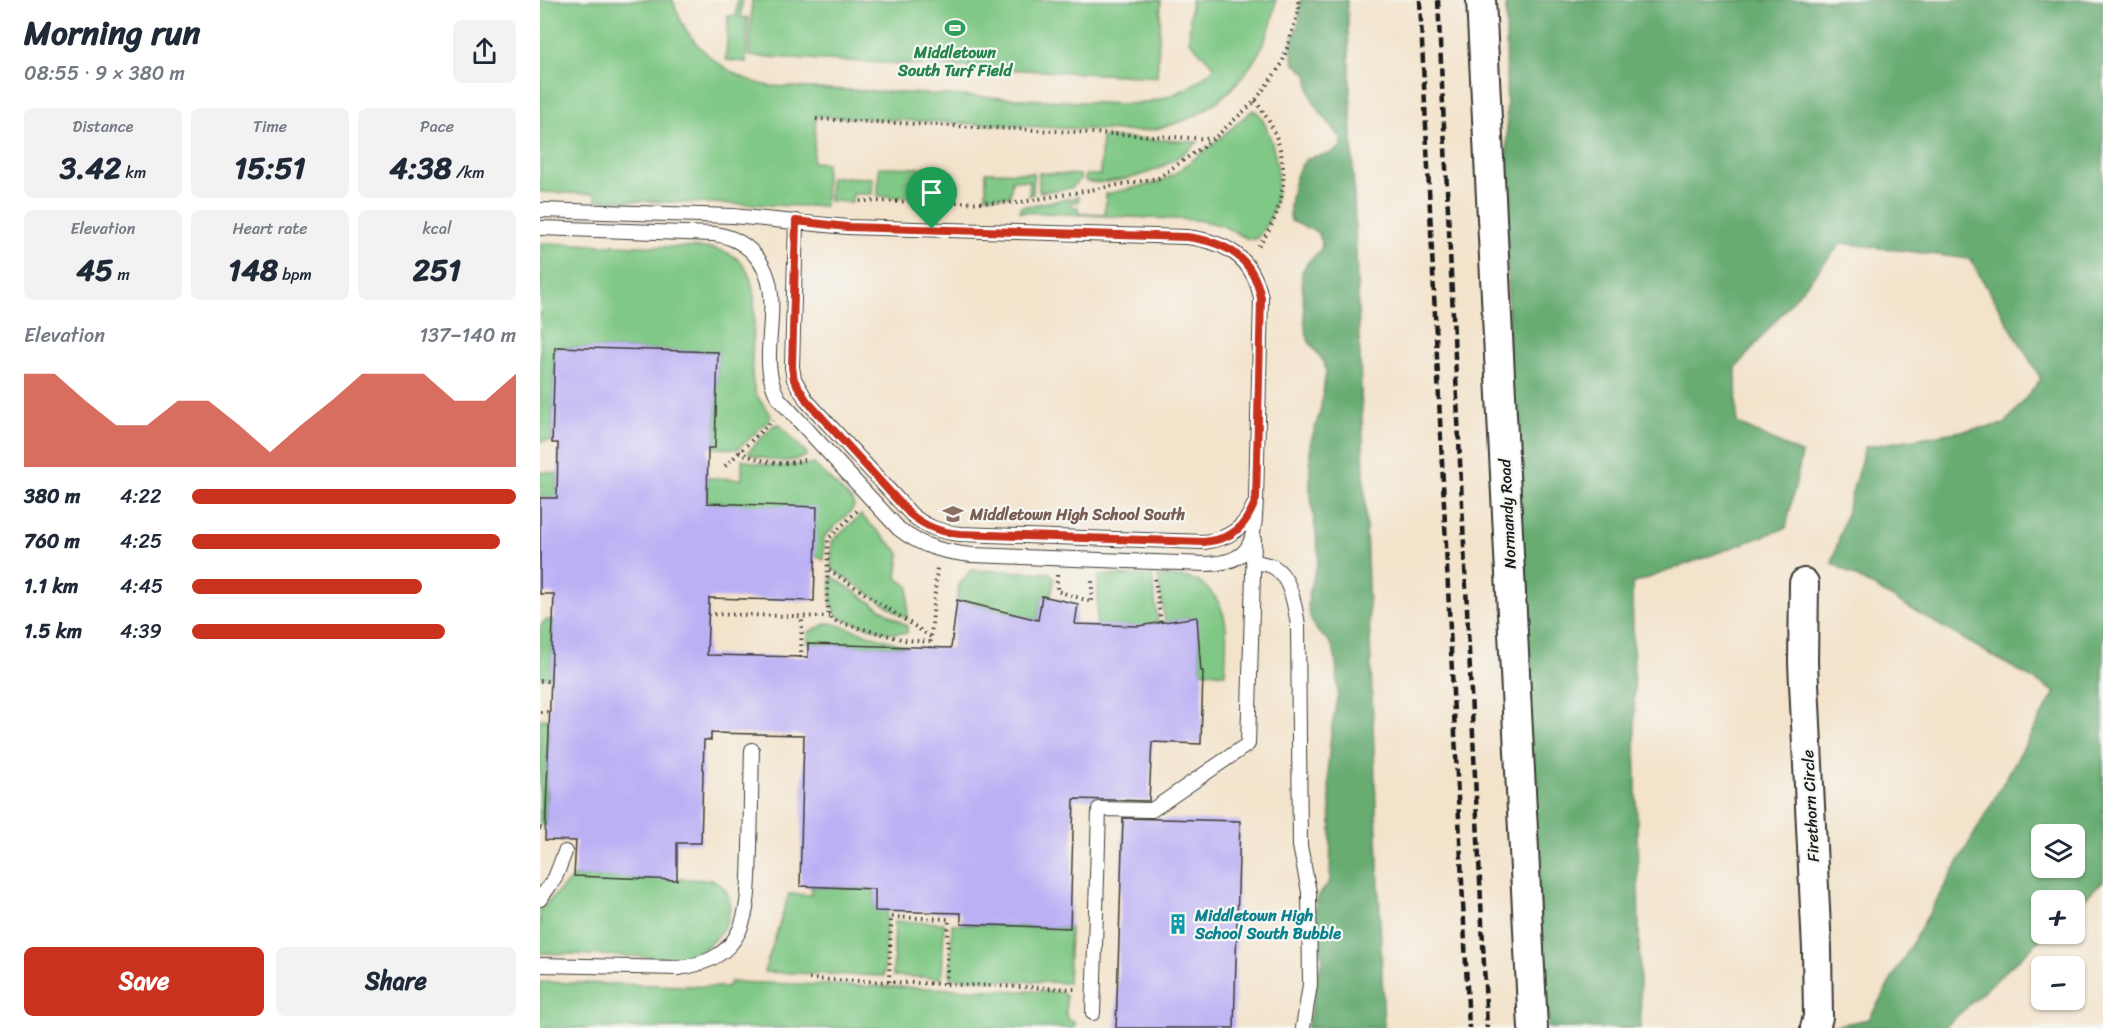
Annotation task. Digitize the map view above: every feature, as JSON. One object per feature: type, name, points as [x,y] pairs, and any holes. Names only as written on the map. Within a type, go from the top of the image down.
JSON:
[{"type":"street","name":"Normandy Road","points":[[1481,0],[1533,1028]]},
{"type":"street","name":"Firethorn Circle","points":[[1804,583],[1803,663],[1817,949],[1818,1017],[1815,1028]]},
{"type":"lane","points":[[540,210],[733,216],[847,227],[1187,237],[1226,246],[1245,262],[1259,286],[1262,312],[1248,744],[1152,810],[1099,809],[1094,1013]]},
{"type":"lane","points":[[796,221],[792,367],[794,380],[807,401],[910,514],[923,524],[940,532],[960,534],[1204,542],[1223,538],[1242,527],[1256,499]]},
{"type":"lane","points":[[540,228],[714,234],[730,238],[745,246],[759,260],[770,284],[772,303],[769,370],[774,391],[899,529],[923,545],[936,550],[972,555],[1214,564],[1240,557],[1250,546],[1254,531]]},
{"type":"lane","points":[[1253,561],[1272,566],[1284,580],[1294,603],[1298,625],[1300,846],[1309,892],[1311,985],[1302,1028]]},
{"type":"lane","points":[[540,965],[678,968],[711,961],[724,951],[735,939],[747,912],[752,750]]},
{"type":"lane","points":[[540,899],[555,878],[565,852]]},
{"type":"path","points":[[860,201],[1016,203],[1158,178],[1213,139],[1255,101],[1282,64],[1299,9],[1298,0]]},
{"type":"path","points":[[1245,262],[1272,227],[1280,208],[1284,187],[1283,159],[1276,135],[1267,115],[1255,101]]},
{"type":"path","points":[[816,119],[1213,139]]},
{"type":"path","points":[[725,466],[778,416]]},
{"type":"path","points":[[740,452],[773,464],[788,464],[816,457]]},
{"type":"path","points":[[829,617],[828,539],[862,507]]},
{"type":"path","points":[[931,642],[938,563]]},
{"type":"path","points":[[1057,569],[1057,591],[1092,602],[1093,570]]},
{"type":"path","points":[[828,570],[931,642]]},
{"type":"path","points":[[1154,572],[1161,622]]},
{"type":"path","points":[[708,614],[829,617],[837,622],[905,640],[931,642]]},
{"type":"path","points":[[801,658],[802,616]]},
{"type":"path","points":[[540,681],[550,681]]},
{"type":"path","points":[[540,712],[549,712]]},
{"type":"path","points":[[889,982],[891,917],[949,919],[946,984]]},
{"type":"path","points":[[809,979],[1094,990]]},
{"type":"green space","points":[[540,0],[673,0],[687,31],[709,56],[737,75],[769,86],[1121,104],[1148,102],[1172,95],[1194,84],[1215,67],[1189,41],[1191,0],[1276,0],[1263,44],[1252,64],[1237,82],[1221,98],[1202,111],[1159,128],[1125,131],[816,116],[813,162],[826,163],[825,206],[805,206],[596,200],[595,194],[540,192]]},
{"type":"green space","points":[[737,0],[742,0],[741,17],[748,18],[746,62],[726,60],[728,16],[736,16]]},
{"type":"green space","name":"Middletown South Turf Field","points":[[752,0],[1161,0],[1157,77],[749,56]]},
{"type":"green space","points":[[1300,0],[1347,0],[1384,1028],[1307,1028],[1319,969],[1323,961],[1315,938],[1314,912],[1318,897],[1330,881],[1331,826],[1328,764],[1338,696],[1333,648],[1329,641],[1318,632],[1311,620],[1308,607],[1309,593],[1319,557],[1310,490],[1310,444],[1320,412],[1326,372],[1324,362],[1309,342],[1305,329],[1302,272],[1308,262],[1320,251],[1322,245],[1319,233],[1291,221],[1290,205],[1297,175],[1306,161],[1312,157],[1332,152],[1342,145],[1341,138],[1317,108],[1311,96],[1307,74],[1294,63],[1291,45],[1299,22]]},
{"type":"green space","points":[[1506,0],[2103,0],[2103,881],[2085,898],[2085,890],[2031,890],[2031,944],[2035,944],[1944,1028],[1822,1028],[1869,1019],[2055,692],[1832,563],[1865,447],[2005,424],[2041,379],[1970,259],[1841,243],[1736,368],[1737,423],[1802,454],[1786,528],[1632,584],[1641,1028],[1548,1028],[1509,541]]},
{"type":"green space","points":[[1253,110],[1266,126],[1273,145],[1277,173],[1277,188],[1271,216],[1256,239],[1248,239],[1221,225],[1197,220],[1020,212],[1021,207],[1079,197],[1078,202],[1071,202],[1070,206],[1078,207],[1078,213],[1105,214],[1106,194],[1160,182],[1173,175]]},
{"type":"green space","points":[[1102,137],[1198,142],[1169,163],[1149,173],[1113,181],[1096,183],[1085,181],[1085,175],[1100,175]]},
{"type":"green space","points":[[879,167],[928,168],[926,198],[878,196]]},
{"type":"green space","points":[[986,172],[1034,173],[1033,194],[1029,196],[1030,181],[1012,180],[1010,196],[986,196]]},
{"type":"green space","points":[[1039,173],[1080,175],[1080,180],[1071,188],[1041,192],[1039,191]]},
{"type":"green space","points":[[830,177],[873,178],[872,194],[853,194],[852,202],[829,201]]},
{"type":"green space","points":[[541,243],[709,248],[731,254],[744,266],[752,283],[754,302],[753,383],[757,396],[771,415],[770,419],[738,449],[715,448],[718,352],[555,347],[552,441],[540,441]]},
{"type":"green space","points":[[779,424],[807,454],[806,456],[785,461],[749,454],[749,451],[774,425]]},
{"type":"green space","points":[[742,459],[776,466],[814,464],[852,501],[854,506],[852,510],[824,537],[824,560],[707,503],[707,478],[742,479]]},
{"type":"green space","points":[[540,472],[557,473],[557,498],[540,498]]},
{"type":"green space","points":[[861,515],[900,553],[897,578],[909,587],[907,619],[831,568],[832,541]]},
{"type":"green space","points":[[971,570],[1050,573],[1054,578],[1051,598],[1042,596],[1038,620],[957,600],[959,585]]},
{"type":"green space","points":[[1101,575],[1152,576],[1158,623],[1150,624],[1150,627],[1097,625],[1098,578]]},
{"type":"green space","points":[[831,576],[907,626],[907,633],[889,633],[839,618],[831,604]]},
{"type":"green space","points":[[1158,577],[1195,580],[1208,589],[1218,601],[1225,620],[1227,641],[1225,674],[1201,671],[1197,617],[1165,622]]},
{"type":"green space","points":[[546,620],[553,620],[551,677],[540,677],[540,626]]},
{"type":"green space","points":[[832,623],[908,647],[808,644],[808,632]]},
{"type":"green space","points":[[540,719],[549,719],[545,826],[540,824]]},
{"type":"green space","points":[[574,876],[713,880],[723,887],[727,894],[730,902],[729,914],[723,928],[706,947],[684,956],[660,958],[540,953],[540,910]]},
{"type":"green space","points":[[811,887],[875,889],[875,910],[887,911],[884,976],[764,972],[789,894],[811,895]]},
{"type":"green space","points":[[895,921],[944,923],[942,978],[893,976]]},
{"type":"green space","points":[[952,924],[1070,928],[1068,983],[950,978]]},
{"type":"green space","points":[[540,982],[725,987],[730,982],[1060,992],[1066,996],[1066,1014],[1069,1021],[1075,1022],[1075,1028],[540,1028]]},
{"type":"building","points":[[555,347],[718,352],[715,448],[708,448],[707,503],[817,507],[814,601],[709,598],[707,655],[808,657],[808,644],[951,648],[957,600],[1038,620],[1042,596],[1078,604],[1075,624],[1138,626],[1197,617],[1201,671],[1203,671],[1201,744],[1152,742],[1149,801],[1074,799],[1070,928],[961,924],[961,913],[875,911],[875,889],[800,886],[804,735],[711,733],[711,740],[704,740],[701,843],[677,843],[677,880],[574,876],[576,841],[545,840],[554,594],[540,594],[540,498],[557,498],[558,443],[552,443]]},
{"type":"building","name":"Middletown High School South Bubble","points":[[1123,818],[1240,821],[1234,1028],[1116,1028]]},
{"type":"railway","points":[[1420,0],[1469,1028]]},
{"type":"railway","points":[[1438,0],[1487,1028]]},
{"type":"place","name":"Middletown South Turf Field","points":[[955,28]]},
{"type":"place","name":"Middletown High School South","points":[[953,514]]},
{"type":"place","name":"Middletown High School South Bubble","points":[[1178,924]]},
{"type":"route","points":[[796,221],[847,227],[932,229],[1187,237],[1226,246],[1245,262],[1259,286],[1262,312],[1256,499],[1242,527],[1223,538],[1204,542],[960,534],[940,532],[923,524],[910,514],[807,401],[794,380],[792,367],[796,221]]}]
